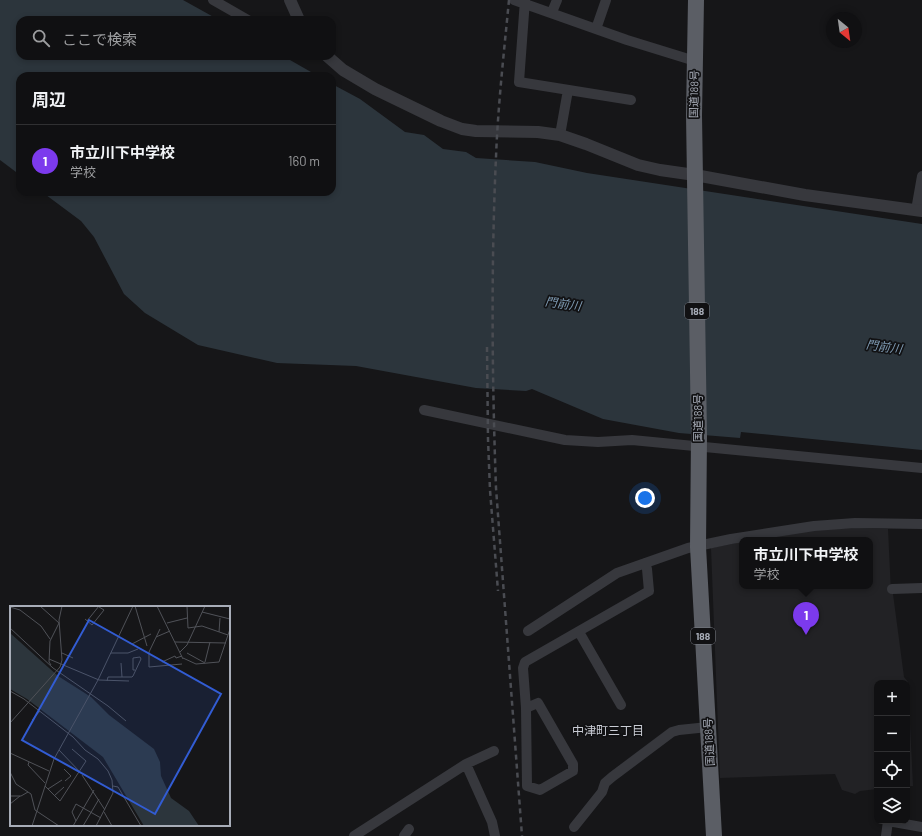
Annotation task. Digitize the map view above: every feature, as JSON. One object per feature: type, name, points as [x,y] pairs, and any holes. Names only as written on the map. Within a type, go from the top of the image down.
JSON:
[{"type":"highway","name":"国道188号","points":[[696,0],[695,180],[698,547],[714,836]]},
{"type":"street","points":[[213,0],[241,16]]},
{"type":"street","points":[[290,0],[297,16]]},
{"type":"street","points":[[514,0],[525,2],[627,40],[695,61]]},
{"type":"street","points":[[552,12],[557,0]]},
{"type":"street","points":[[596,29],[606,0]]},
{"type":"street","points":[[525,2],[519,82],[631,100]]},
{"type":"street","points":[[332,60],[343,70],[375,89],[441,121],[462,129],[476,131],[538,132],[560,135],[638,165],[695,180],[919,211],[922,176]]},
{"type":"street","points":[[560,135],[568,90]]},
{"type":"street","points":[[424,410],[565,440],[598,442],[632,440],[698,442],[922,468]]},
{"type":"street","points":[[744,537],[814,526],[855,523],[922,524]]},
{"type":"street","points":[[528,631],[617,573],[688,548],[739,538]]},
{"type":"street","points":[[526,708],[538,703],[573,764],[573,771],[540,790],[527,786],[526,708],[523,668],[525,662],[649,592],[645,563]]},
{"type":"street","points":[[892,589],[922,588]]},
{"type":"street","points":[[579,632],[621,705]]},
{"type":"street","points":[[574,827],[602,792],[605,784],[612,777],[672,732],[708,726]]},
{"type":"street","points":[[354,836],[466,764],[494,751]]},
{"type":"street","points":[[466,764],[492,822],[495,836]]},
{"type":"street","points":[[886,836],[888,821],[922,827]]},
{"type":"shaded area","points":[[855,528],[888,529],[891,593],[893,594],[904,677],[906,680],[874,680],[874,789],[860,791],[855,794],[842,790],[835,774],[720,778],[711,548],[739,543],[739,589],[873,589],[873,537],[771,537],[810,530]]},
{"type":"shaded area","points":[[910,724],[913,786],[910,786]]},
{"type":"water","points":[[0,0],[183,0],[212,16],[16,16],[16,60],[290,60],[311,72],[16,72],[16,172],[0,160]]},
{"type":"water","name":"門前川","points":[[336,86],[360,99],[405,132],[424,135],[443,149],[466,152],[476,158],[535,162],[587,173],[922,224],[922,450],[741,432],[740,438],[679,433],[603,419],[532,389],[526,391],[476,388],[356,366],[277,363],[198,345],[145,313],[124,294],[94,237],[81,221],[47,196],[336,196]]},
{"type":"railway","points":[[509,0],[496,157],[493,240],[493,364],[496,488],[522,836]]},
{"type":"railway","points":[[487,347],[490,490],[498,591]]},
{"type":"place","name":"市立川下中学校","points":[[806,635]]},
{"type":"district","name":"中津町三丁目","points":[[608,731]]}]
